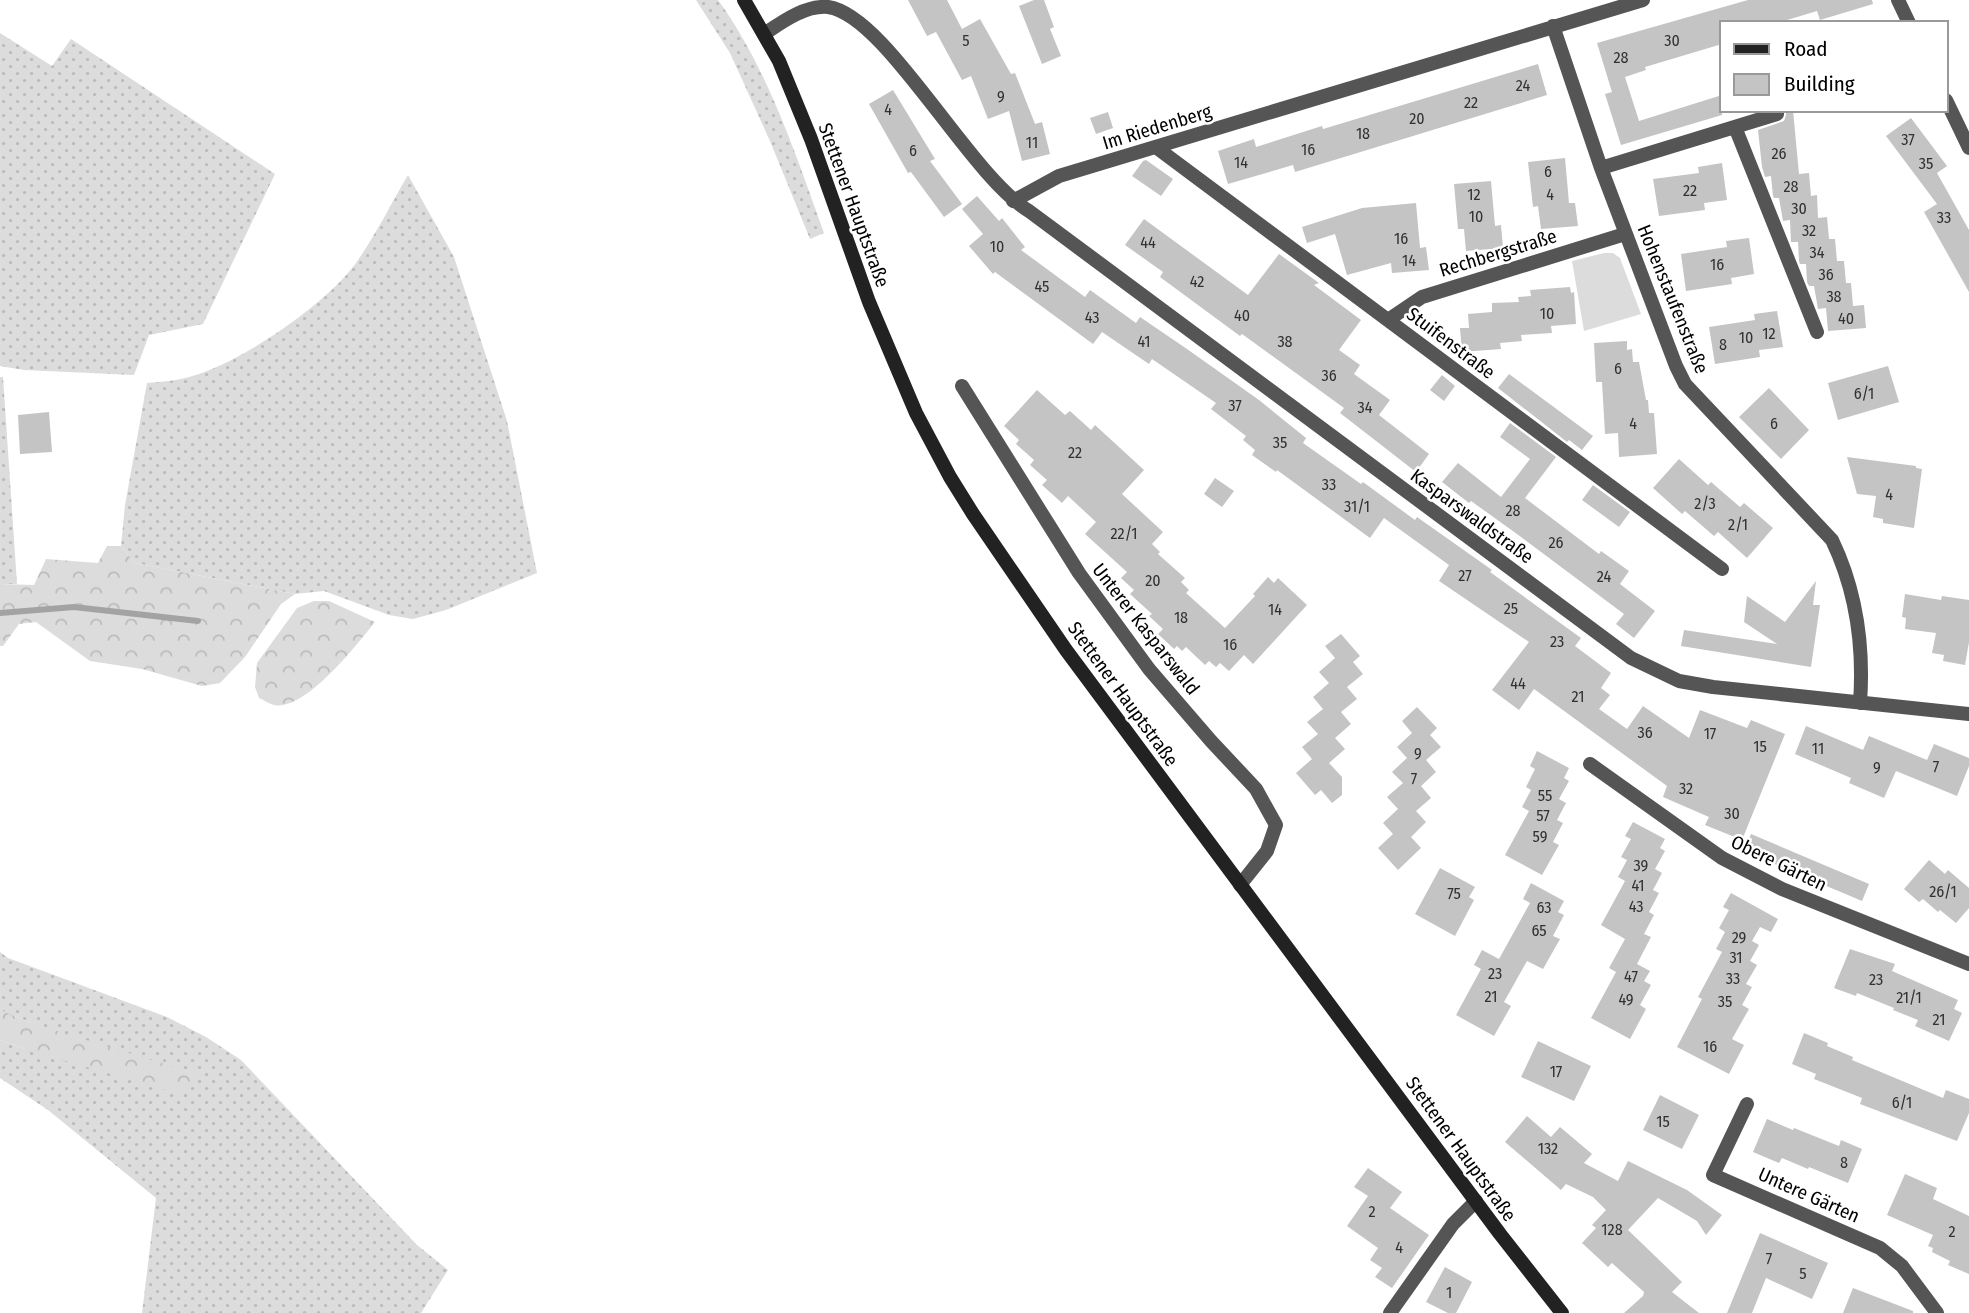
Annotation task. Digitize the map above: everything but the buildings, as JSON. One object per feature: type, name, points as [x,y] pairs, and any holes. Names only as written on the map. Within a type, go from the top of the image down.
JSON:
[{"type":"street","name":"Stettener Hauptstraße","points":[[744,0],[779,61],[811,139],[869,302],[916,413],[973,514],[1066,650],[1562,1313]]},
{"type":"street","name":"Im Riedenberg","points":[[1013,201],[1059,176],[1643,0]]},
{"type":"street","points":[[1898,0],[1908,21]]},
{"type":"street","points":[[764,34],[806,10],[826,7],[846,13],[880,42],[950,129],[1013,201]]},
{"type":"street","name":"Hohenstaufenstraße","points":[[1553,26],[1625,234],[1685,384],[1832,540],[1845,566],[1858,618],[1862,675],[1860,703]]},
{"type":"street","points":[[1948,104],[1969,148]]},
{"type":"street","points":[[1601,168],[1777,114]]},
{"type":"street","points":[[1735,127],[1817,332]]},
{"type":"street","name":"Stuifenstraße","points":[[1157,148],[1722,569]]},
{"type":"street","name":"Kasparswaldstraße","points":[[1013,201],[1632,658],[1679,681],[1713,688],[1969,714]]},
{"type":"street","name":"Rechbergstraße","points":[[1388,320],[1422,297],[1625,234]]},
{"type":"street","name":"Unterer Kasparswald","points":[[962,386],[1087,585],[1149,668],[1256,789],[1276,825],[1267,851],[1240,885]]},
{"type":"street","name":"Obere Gärten","points":[[1590,764],[1722,858],[1782,889],[1969,964]]},
{"type":"street","name":"Untere Gärten","points":[[1747,1104],[1713,1175],[1880,1248],[1902,1266],[1937,1313]]},
{"type":"street","points":[[1390,1313],[1453,1224],[1476,1201]]},
{"type":"green space","points":[[696,0],[718,0],[752,54],[779,112],[824,233],[810,239],[730,53]]},
{"type":"green space","points":[[0,33],[52,66],[71,39],[275,174],[203,324],[149,335],[134,375],[24,370],[0,366]]},
{"type":"green space","points":[[408,175],[454,257],[507,421],[537,573],[446,610],[413,619],[389,615],[324,591],[295,594],[135,563],[121,546],[125,505],[147,383],[186,378],[218,366],[262,343],[306,312],[343,279],[356,263]]},
{"type":"green space","points":[[1613,253],[1620,258],[1641,314],[1584,331],[1572,261]]},
{"type":"green space","points":[[0,377],[3,377],[17,584],[0,584]]},
{"type":"green space","points":[[107,546],[121,546],[135,563],[295,594],[281,604],[245,657],[220,683],[202,686],[142,669],[90,661],[36,622],[19,624],[3,646],[0,646],[0,584],[34,585],[46,559],[98,563]]},
{"type":"green space","points":[[314,601],[329,601],[375,622],[344,660],[301,698],[287,704],[270,704],[259,698],[255,687],[257,663],[297,608]]},
{"type":"green space","points":[[0,952],[8,958],[167,1017],[206,1037],[241,1060],[417,1245],[448,1270],[421,1313],[142,1313],[156,1198],[48,1110],[0,1078],[0,1040],[25,1049],[31,1023],[0,1010]]},
{"type":"green space","points":[[0,1010],[31,1023],[197,1074],[183,1095],[25,1049],[0,1040]]},
{"type":"waterway","points":[[0,613],[74,607],[198,621]]}]
